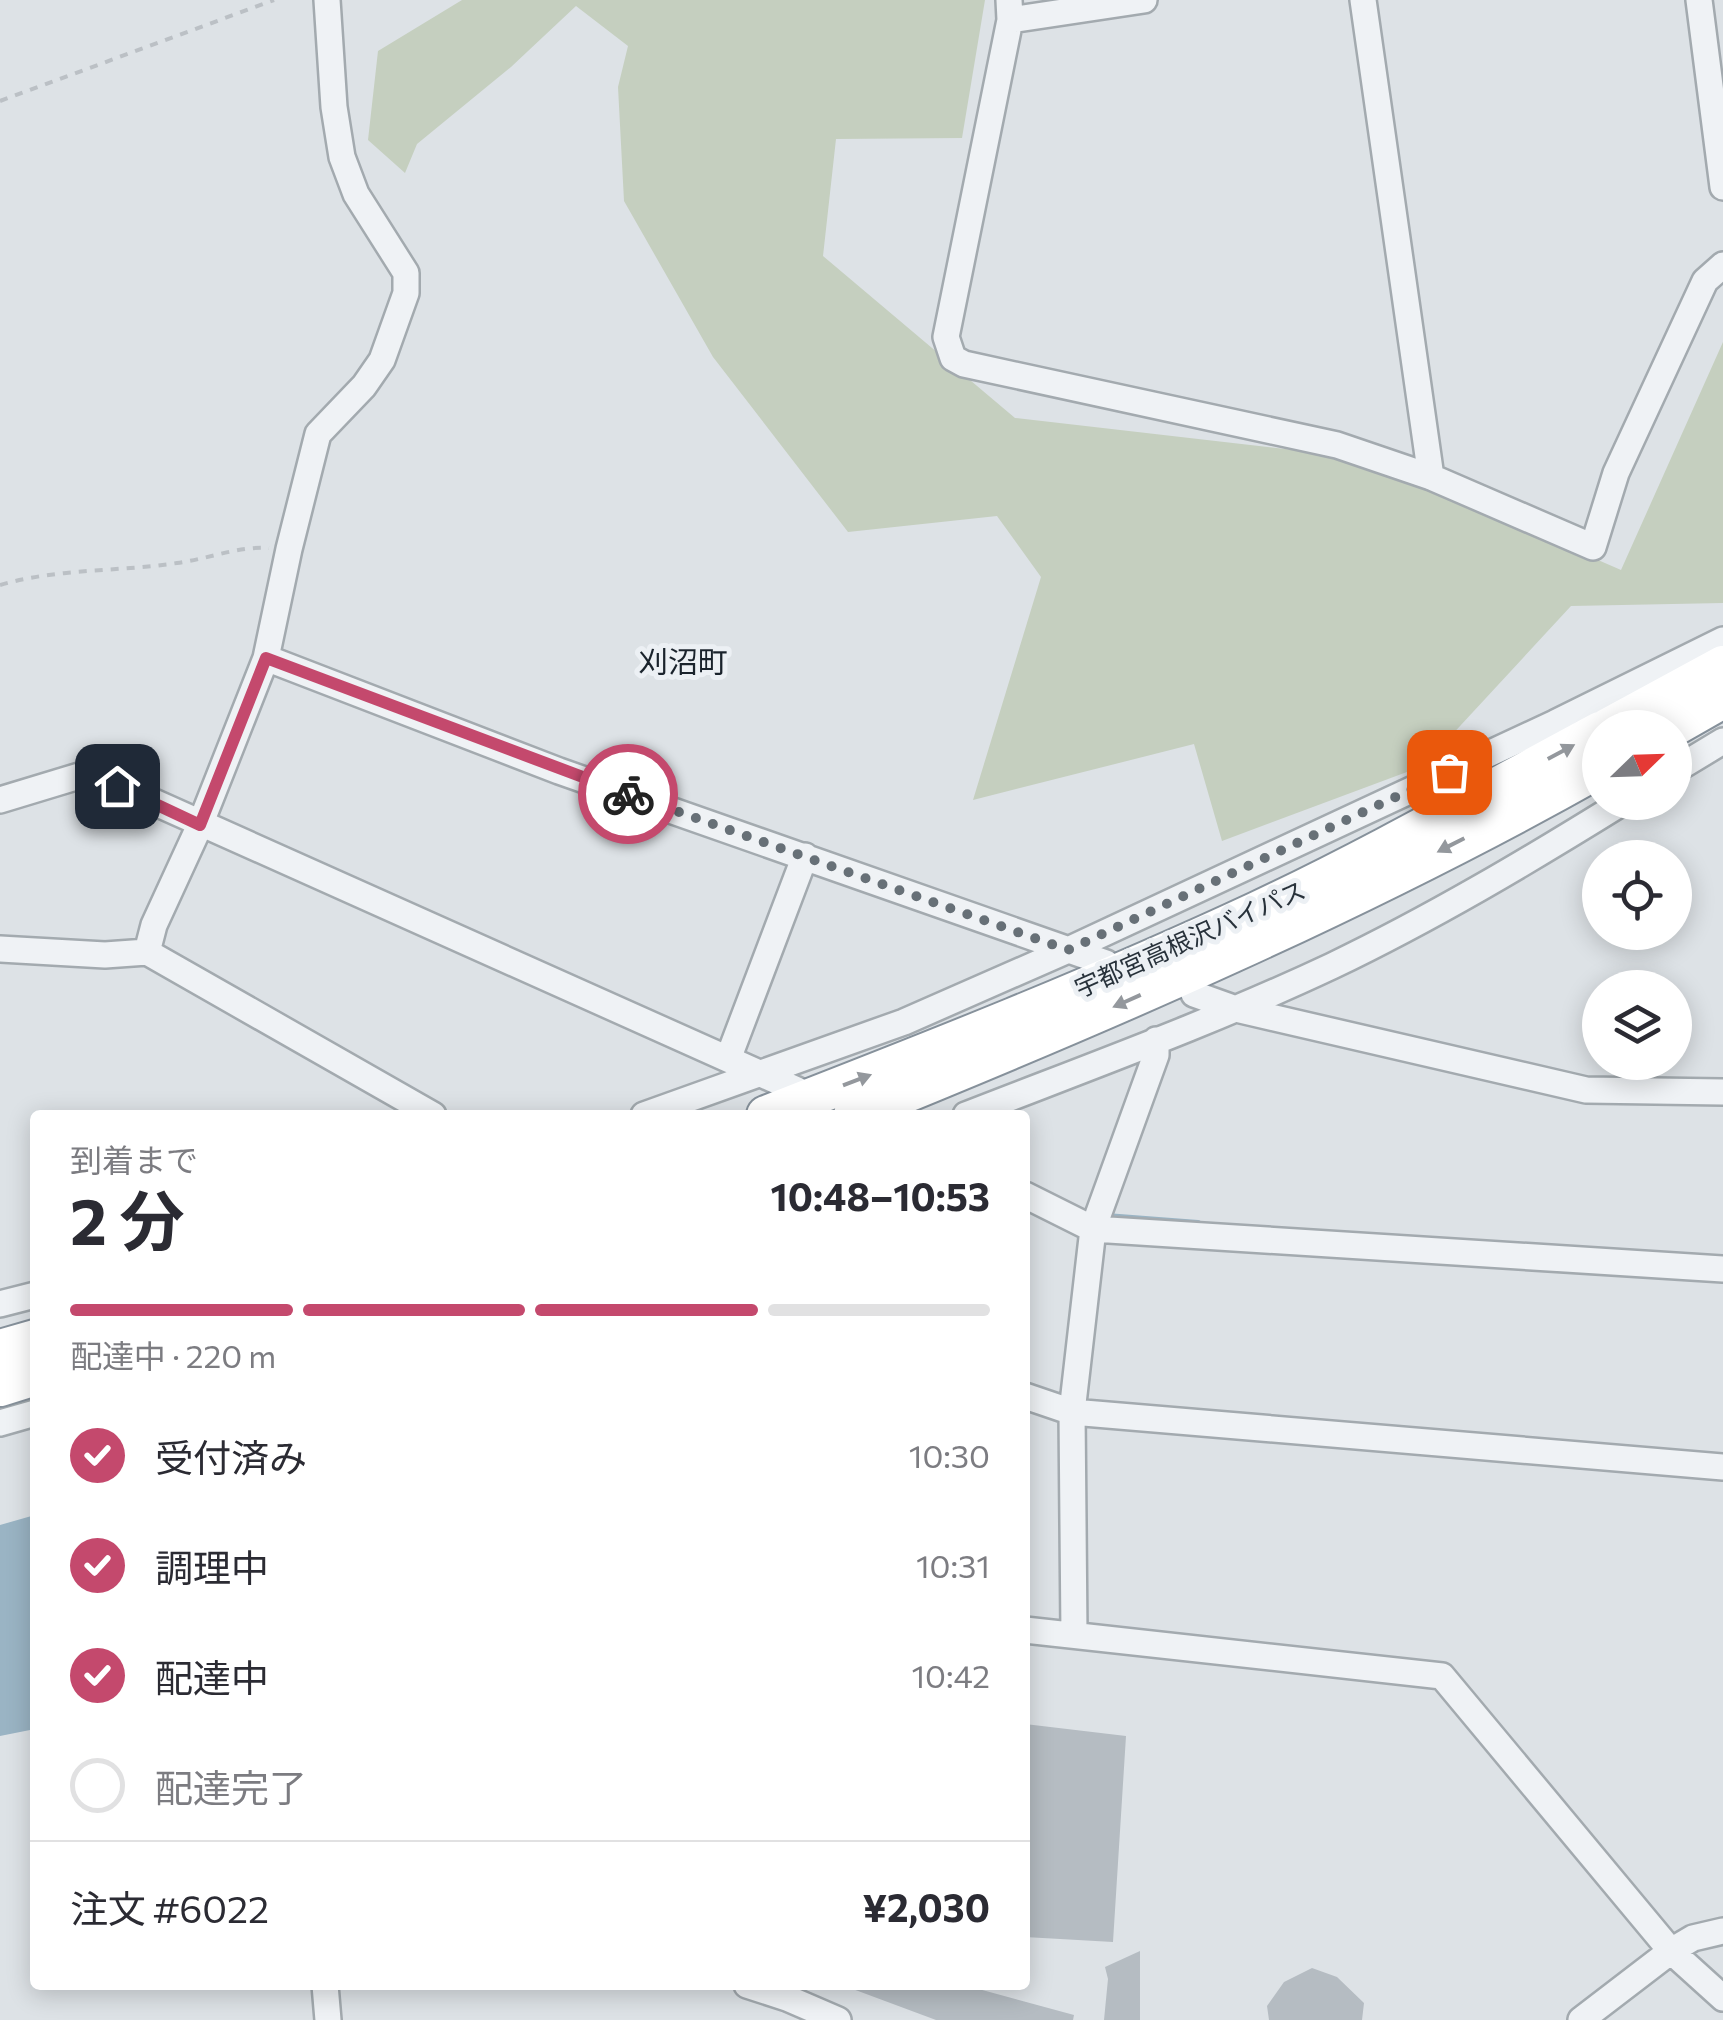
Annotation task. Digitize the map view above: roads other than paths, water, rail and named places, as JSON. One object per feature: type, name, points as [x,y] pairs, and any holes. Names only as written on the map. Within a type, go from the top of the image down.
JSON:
[{"type":"highway","points":[[1640,710],[1723,665]]},
{"type":"highway","points":[[1692,717],[1723,699]]},
{"type":"highway","name":"宇都宮高根沢バイパス","points":[[779,1110],[965,1038],[1241,918],[1582,741]]},
{"type":"highway","name":"宇都宮高根沢バイパス","points":[[865,1110],[1227,956],[1582,777]]},
{"type":"highway","points":[[0,1335],[30,1329]]},
{"type":"highway","points":[[0,1349],[30,1340]]},
{"type":"highway","points":[[0,1385],[30,1376]]},
{"type":"street","points":[[147,952],[154,925],[200,825],[266,658],[318,434],[364,386],[382,360],[406,293],[406,273],[356,194],[342,157],[334,107],[327,0]]},
{"type":"street","points":[[1144,0],[1010,10],[947,325],[947,347],[953,358],[964,364],[1338,445],[1431,476],[1593,548],[1616,473],[1705,281],[1723,265]]},
{"type":"street","points":[[1362,0],[1431,476]]},
{"type":"street","points":[[1699,0],[1723,187]]},
{"type":"street","points":[[658,1110],[904,1022],[1068,950],[1555,723],[1723,640]]},
{"type":"street","points":[[266,658],[559,770],[1106,964]]},
{"type":"street","points":[[1692,759],[1723,740]]},
{"type":"street","points":[[0,800],[89,773],[798,1090]]},
{"type":"street","points":[[979,1110],[1236,1009],[1331,966],[1429,916],[1592,820]]},
{"type":"street","points":[[728,1059],[806,856]]},
{"type":"street","points":[[0,949],[105,955],[147,952],[424,1110]]},
{"type":"street","points":[[1194,994],[1236,1009],[1586,1090],[1723,1092]]},
{"type":"street","points":[[1074,1634],[1072,1412],[1094,1229],[1156,1055],[1156,1040]]},
{"type":"street","points":[[1030,1198],[1094,1229],[1723,1270]]},
{"type":"street","points":[[0,1304],[30,1296]]},
{"type":"street","points":[[1030,1398],[1072,1412],[1723,1467]]},
{"type":"street","points":[[0,1422],[30,1415]]},
{"type":"street","points":[[1030,1630],[1442,1676],[1671,1951],[1723,1998]]},
{"type":"street","points":[[1581,2020],[1671,1951],[1693,1938],[1723,1931]]},
{"type":"street","points":[[325,1990],[328,2020]]},
{"type":"street","points":[[762,1990],[838,2020]]},
{"type":"water","points":[[30,1516],[30,1730],[0,1736],[0,1525]]},
{"type":"waterway","points":[[1106,1216],[1198,1223]]},
{"type":"district","name":"刈沼町","points":[[683,663]]}]
